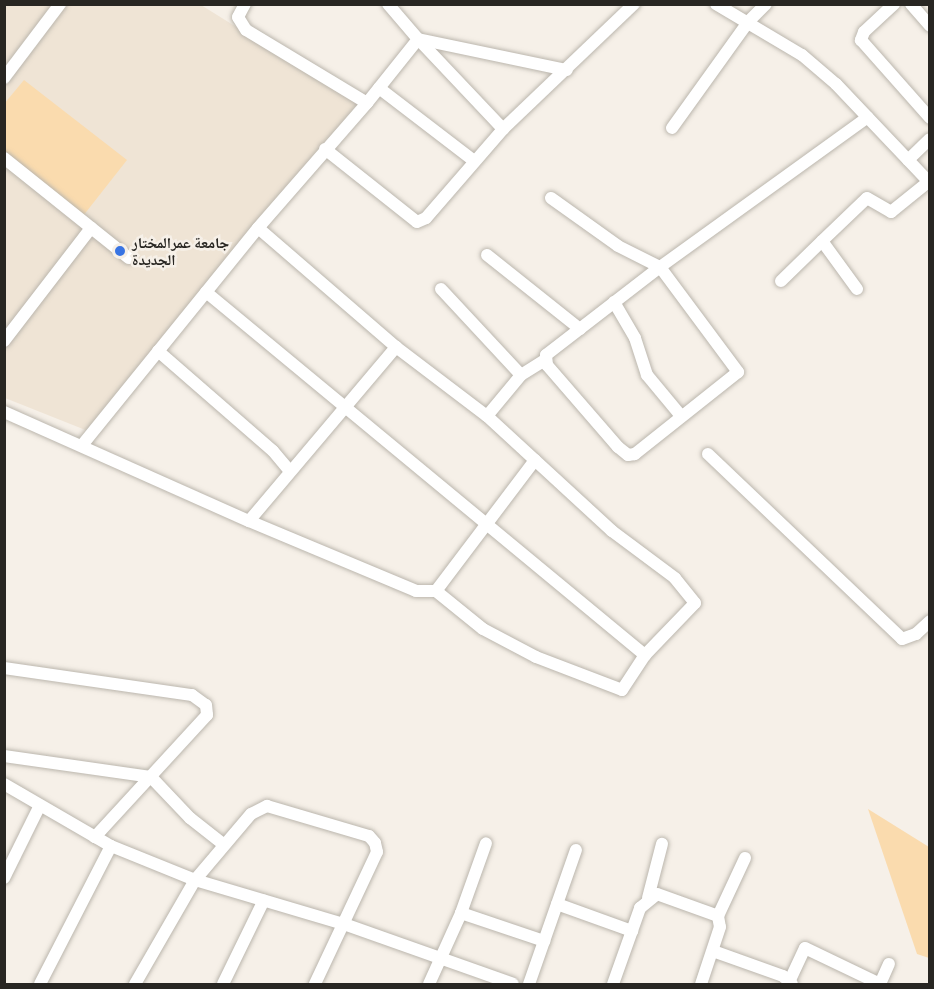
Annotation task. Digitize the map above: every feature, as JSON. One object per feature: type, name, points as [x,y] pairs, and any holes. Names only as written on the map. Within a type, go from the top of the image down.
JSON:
[{"type":"street","points":[[4,78],[60,4]]},
{"type":"street","points":[[245,4],[238,17],[246,30],[367,103]]},
{"type":"street","points":[[388,4],[418,39],[504,129]]},
{"type":"street","points":[[325,149],[417,222],[426,218],[504,129],[634,4]]},
{"type":"street","points":[[716,4],[749,21],[802,55],[868,117],[929,182],[891,213],[867,198],[781,281]]},
{"type":"street","points":[[672,128],[749,21],[766,4]]},
{"type":"street","points":[[894,4],[864,32],[861,40],[930,118]]},
{"type":"street","points":[[911,4],[930,26]]},
{"type":"street","points":[[418,39],[567,70]]},
{"type":"street","points":[[83,444],[258,228],[367,103],[418,39]]},
{"type":"street","points":[[379,88],[474,161]]},
{"type":"street","points":[[487,416],[521,375],[545,360],[546,355],[660,267],[868,117]]},
{"type":"street","points":[[908,160],[930,139]]},
{"type":"street","points":[[4,158],[129,258]]},
{"type":"street","points":[[545,360],[628,455],[635,454],[738,372],[660,267],[618,246],[551,198]]},
{"type":"street","points":[[4,340],[91,228]]},
{"type":"street","points":[[4,412],[83,444],[249,521],[416,591],[436,591],[483,629],[537,657],[622,690],[645,655],[695,603],[675,578],[612,531],[487,416],[396,347],[258,228]]},
{"type":"street","points":[[822,241],[857,290]]},
{"type":"street","points":[[487,255],[580,329]]},
{"type":"street","points":[[441,289],[521,375]]},
{"type":"street","points":[[206,292],[645,655]]},
{"type":"street","points":[[614,302],[635,338],[646,375],[681,416]]},
{"type":"street","points":[[249,521],[396,347]]},
{"type":"street","points":[[158,351],[273,451],[290,471]]},
{"type":"street","points":[[708,454],[902,639],[916,634],[930,621]]},
{"type":"street","points":[[436,591],[535,460]]},
{"type":"street","points":[[4,668],[200,698],[207,714],[95,837]]},
{"type":"street","points":[[4,756],[151,777],[190,818],[223,844]]},
{"type":"street","points":[[4,783],[111,846],[195,880],[344,924],[441,961],[513,984]]},
{"type":"street","points":[[4,878],[40,805]]},
{"type":"street","points":[[135,984],[195,880],[223,844],[251,814],[267,806],[369,836],[377,852],[315,984]]},
{"type":"street","points":[[429,984],[461,913],[486,843]]},
{"type":"street","points":[[613,984],[640,908],[648,898],[662,844]]},
{"type":"street","points":[[40,984],[111,846]]},
{"type":"street","points":[[529,984],[576,850]]},
{"type":"street","points":[[701,984],[720,927],[718,916],[745,858]]},
{"type":"street","points":[[648,898],[657,894],[718,916]]},
{"type":"street","points":[[223,984],[264,900]]},
{"type":"street","points":[[557,904],[632,931]]},
{"type":"street","points":[[461,913],[544,941]]},
{"type":"street","points":[[712,951],[791,982],[805,948],[880,984],[889,964]]},
{"type":"shaded area","name":"جامعة عمرالمختار الجديدة","points":[[4,5],[201,5],[358,103],[88,431],[5,398]]},
{"type":"shaded area","points":[[24,80],[127,160],[83,216],[5,155],[4,104]]},
{"type":"shaded area","points":[[868,809],[929,847],[929,958],[917,954]]},
{"type":"place","name":"جامعة عمرالمختار الجديدة","points":[[120,251]]}]
